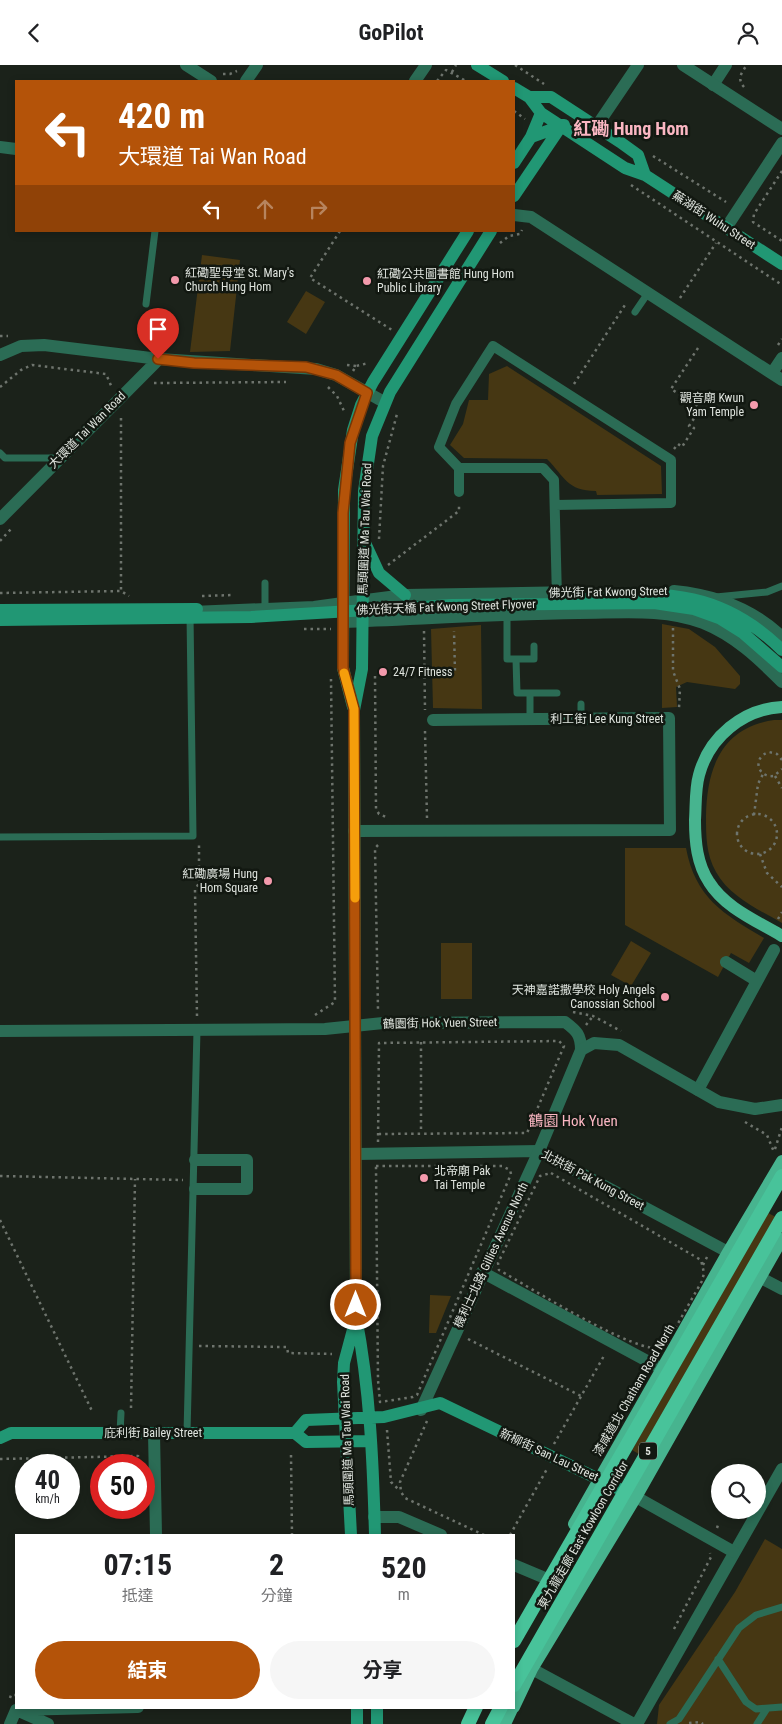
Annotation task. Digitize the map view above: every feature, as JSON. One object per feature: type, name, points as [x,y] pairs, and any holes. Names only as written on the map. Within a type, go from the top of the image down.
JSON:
[{"type":"highway","name":"東九龍走廊 East Kowloon Corridor","points":[[515,1639],[782,1176]]},
{"type":"highway","name":"東九龍走廊 East Kowloon Corridor","points":[[515,1683],[782,1218]]},
{"type":"highway","points":[[468,1724],[475,1709]]},
{"type":"highway","points":[[492,1724],[500,1709]]},
{"type":"main road","points":[[477,65],[501,80]]},
{"type":"main road","name":"蕪湖街 Wuhu Street","points":[[515,89],[529,97],[541,113],[625,168],[645,175],[782,264]]},
{"type":"main road","name":"蕪湖街 Wuhu Street","points":[[529,97],[551,97],[638,155],[645,175]]},
{"type":"main road","points":[[515,161],[531,137],[541,113]]},
{"type":"main road","points":[[515,195],[562,125]]},
{"type":"main road","points":[[531,137],[562,125],[596,127]]},
{"type":"main road","name":"馬頭圍道 Ma Tau Wai Road","points":[[354,709],[343,668],[343,513],[346,466],[353,430],[367,393],[467,232]]},
{"type":"main road","name":"馬頭圍道 Ma Tau Wai Road","points":[[375,1534],[365,1363],[356,1317],[357,1154],[354,709],[362,669],[362,535],[364,491],[369,447],[384,402],[490,232]]},
{"type":"main road","points":[[362,535],[372,562],[379,573],[405,595]]},
{"type":"main road","name":"佛光街天橋 Fat Kwong Street Flyover","points":[[0,611],[250,609],[406,598],[659,594],[703,600],[718,605],[748,621],[782,650]]},
{"type":"main road","name":"佛光街天橋 Fat Kwong Street Flyover","points":[[0,620],[251,617],[452,605],[654,603],[694,609],[719,618],[755,642],[782,667]]},
{"type":"main road","points":[[782,707],[760,711],[745,717],[730,727],[710,749],[697,784],[695,832],[700,862],[714,890],[730,905],[782,936]]},
{"type":"main road","name":"漆咸道北 Chatham Road North","points":[[515,1632],[599,1479],[782,1161]]},
{"type":"main road","points":[[515,1705],[532,1669],[636,1497],[782,1239]]},
{"type":"main road","name":"馬頭圍道 Ma Tau Wai Road","points":[[351,1534],[344,1363],[356,1317]]},
{"type":"main road","points":[[295,1433],[306,1420],[421,1414],[440,1403]]},
{"type":"main road","name":"新柳街 San Lau Street","points":[[440,1403],[636,1497]]},
{"type":"main road","name":"庇利街 Bailey Street","points":[[4,1433],[295,1433],[306,1443],[371,1441]]},
{"type":"main road","points":[[357,1709],[357,1724]]},
{"type":"main road","points":[[377,1709],[377,1724]]},
{"type":"main road","points":[[463,1724],[471,1709]]},
{"type":"main road","points":[[505,1724],[513,1709]]},
{"type":"street","points":[[186,65],[214,77]]},
{"type":"street","points":[[247,80],[257,65]]},
{"type":"street","points":[[416,80],[426,65]]},
{"type":"street","points":[[596,127],[638,65]]},
{"type":"street","points":[[683,65],[782,129]]},
{"type":"street","points":[[713,85],[726,65]]},
{"type":"street","points":[[726,228],[782,143]]},
{"type":"street","points":[[0,147],[15,149]]},
{"type":"street","points":[[515,215],[531,217],[777,376],[782,358]]},
{"type":"street","points":[[0,355],[21,346],[44,345],[194,363],[306,367],[331,373],[384,402]]},
{"type":"street","points":[[459,492],[459,468],[439,447],[456,404],[493,346],[671,461],[672,503],[555,505]]},
{"type":"street","name":"大環道 Tai Wan Road","points":[[0,519],[158,359]]},
{"type":"street","points":[[459,468],[543,469],[554,480],[557,596]]},
{"type":"street","name":"佛光街 Fat Kwong Street","points":[[0,611],[190,612],[266,610],[405,595],[534,593],[557,596],[671,591],[713,598],[756,617],[782,637]]},
{"type":"street","name":"佛光街 Fat Kwong Street","points":[[343,622],[507,614],[534,617],[643,612],[683,617],[702,623],[738,641],[782,682]]},
{"type":"street","name":"利工街 Lee Kung Street","points":[[354,831],[670,830],[669,718],[434,720]]},
{"type":"street","points":[[698,1090],[774,950]]},
{"type":"street","points":[[726,962],[757,981]]},
{"type":"street","name":"鶴園街 Hok Yuen Street","points":[[0,1031],[325,1029],[383,1023],[565,1022],[577,1031],[581,1038],[581,1050]]},
{"type":"street","points":[[581,1050],[594,1043],[619,1045],[719,1102],[755,1109],[782,1105]]},
{"type":"street","name":"機利士北路 Gillies Avenue North","points":[[421,1414],[482,1272],[539,1151],[581,1050]]},
{"type":"street","name":"北拱街 Pak Kung Street","points":[[357,1154],[539,1151],[728,1252]]},
{"type":"street","points":[[190,1185],[247,1189],[247,1160],[195,1160]]},
{"type":"street","points":[[482,1272],[662,1369]]},
{"type":"street","points":[[761,1278],[782,1289]]},
{"type":"street","name":"新柳街 San Lau Street","points":[[429,1392],[440,1403]]},
{"type":"street","points":[[154,1433],[156,1534]]},
{"type":"street","points":[[532,1669],[635,1724],[782,1469]]},
{"type":"street","name":"新柳街 San Lau Street","points":[[636,1497],[734,1552]]},
{"type":"street","points":[[374,1517],[399,1517],[439,1534]]},
{"type":"street","points":[[515,1565],[545,1578]]},
{"type":"street","points":[[16,1710],[57,1709]]},
{"type":"street","points":[[10,1724],[16,1710]]},
{"type":"street","points":[[16,1710],[48,1724]]},
{"type":"lane","points":[[146,304],[155,232]]},
{"type":"lane","points":[[635,312],[648,293]]},
{"type":"lane","points":[[2,458],[59,458]]},
{"type":"lane","points":[[265,583],[266,610]]},
{"type":"lane","points":[[713,598],[767,592],[782,586]]},
{"type":"lane","points":[[506,593],[508,659],[534,659],[534,646]]},
{"type":"lane","points":[[534,593],[534,617]]},
{"type":"lane","points":[[0,837],[193,836],[190,612]]},
{"type":"lane","points":[[516,659],[516,693],[558,693]]},
{"type":"lane","points":[[530,693],[530,719]]},
{"type":"lane","points":[[581,704],[581,719]]},
{"type":"lane","points":[[187,1433],[190,1346],[190,1185],[195,1160],[197,1029]]},
{"type":"lane","points":[[120,1433],[121,1413]]},
{"type":"lane","points":[[670,1724],[679,1719],[739,1629],[756,1615],[782,1607]]},
{"type":"lane","points":[[718,1659],[746,1702],[756,1709],[766,1710],[782,1707]]},
{"type":"lane","points":[[757,1724],[766,1710]]},
{"type":"path","points":[[214,77],[230,75],[242,65]]},
{"type":"path","points":[[452,72],[456,65]]},
{"type":"path","points":[[747,65],[740,76],[740,82],[751,92]]},
{"type":"path","points":[[438,80],[446,70],[464,80]]},
{"type":"path","points":[[649,153],[723,202],[732,202]]},
{"type":"path","points":[[782,171],[754,214],[753,222],[782,241]]},
{"type":"path","points":[[630,184],[716,243],[782,285]]},
{"type":"path","points":[[339,232],[310,279],[393,331]]},
{"type":"path","points":[[500,243],[509,236],[520,234]]},
{"type":"path","points":[[677,302],[716,243]]},
{"type":"path","points":[[567,394],[629,300]]},
{"type":"path","points":[[668,459],[678,444],[682,447],[694,428],[689,425],[701,408],[671,389],[700,345]]},
{"type":"path","points":[[320,383],[338,396],[356,365],[373,363]]},
{"type":"path","points":[[0,387],[22,370],[37,365],[106,373],[113,389]]},
{"type":"path","points":[[150,383],[294,382]]},
{"type":"path","points":[[120,411],[121,591]]},
{"type":"path","points":[[379,542],[381,479],[388,441],[398,411]]},
{"type":"path","points":[[385,567],[459,511],[459,492]]},
{"type":"path","points":[[0,593],[121,591],[130,597]]},
{"type":"path","points":[[198,596],[236,595]]},
{"type":"path","points":[[673,621],[673,671],[680,689],[679,711]]},
{"type":"path","points":[[424,672],[455,671],[454,627]]},
{"type":"path","points":[[302,629],[331,629],[331,634]]},
{"type":"path","points":[[306,1015],[316,1015],[335,1002],[331,678]]},
{"type":"path","points":[[782,752],[769,751],[759,759],[758,767],[763,774],[774,776],[782,788]]},
{"type":"path","points":[[777,753],[782,759]]},
{"type":"path","points":[[774,776],[782,769]]},
{"type":"path","points":[[754,815],[758,784],[763,774]]},
{"type":"path","points":[[754,815],[766,817],[775,826],[777,832],[771,849],[759,854],[753,853],[741,846],[737,833],[742,821],[754,815]]},
{"type":"path","points":[[193,836],[199,842],[199,883],[195,890],[197,1016],[206,1016]]},
{"type":"path","points":[[378,1010],[375,848],[377,845],[386,845]]},
{"type":"path","points":[[759,854],[767,873],[782,887]]},
{"type":"path","points":[[587,1025],[593,1016]]},
{"type":"path","points":[[559,1041],[564,1049],[527,1133],[379,1134],[378,1043],[420,1043],[559,1041]]},
{"type":"path","points":[[420,1043],[421,1134]]},
{"type":"path","points":[[740,1119],[767,1135],[774,1152],[782,1127]]},
{"type":"path","points":[[376,1166],[507,1167],[511,1174],[420,1389],[413,1397],[380,1403],[378,1380],[376,1166]]},
{"type":"path","points":[[551,1173],[700,1260],[704,1273],[702,1281],[664,1348],[657,1350],[614,1334],[499,1271],[498,1263],[540,1176],[551,1173]]},
{"type":"path","points":[[0,1176],[135,1179],[190,1185]]},
{"type":"path","points":[[131,1410],[135,1179]]},
{"type":"path","points":[[0,1220],[92,1411]]},
{"type":"path","points":[[465,1338],[581,1396]]},
{"type":"path","points":[[190,1346],[288,1347],[288,1353],[332,1354]]},
{"type":"path","points":[[554,1444],[606,1352],[614,1357]]},
{"type":"path","points":[[401,1492],[400,1482],[429,1416],[421,1414]]},
{"type":"path","points":[[392,1427],[387,1430],[386,1437],[391,1482],[406,1498],[482,1534]]},
{"type":"path","points":[[546,1440],[562,1447]]},
{"type":"path","points":[[291,1455],[292,1534]]},
{"type":"path","points":[[0,1459],[90,1457]]},
{"type":"path","points":[[511,1534],[549,1465]]},
{"type":"path","points":[[673,1632],[711,1557],[710,1552],[706,1549]]},
{"type":"path","points":[[685,1724],[696,1721],[703,1724]]},
{"type":"shaded area","points":[[202,255],[240,260],[230,351],[190,352]]},
{"type":"shaded area","points":[[306,291],[325,302],[306,334],[287,322]]},
{"type":"shaded area","points":[[507,366],[661,466],[662,494],[597,495],[596,491],[579,489],[572,486],[547,459],[464,458],[450,445],[463,424],[469,400],[488,400],[489,374]]},
{"type":"shaded area","points":[[662,624],[689,629],[715,647],[740,676],[740,684],[735,689],[687,682],[676,687],[677,707],[662,708]]},
{"type":"shaded area","points":[[481,625],[482,709],[433,708],[431,629]]},
{"type":"shaded area","points":[[782,720],[782,923],[745,902],[722,881],[710,858],[706,831],[707,798],[714,767],[720,753],[729,741],[741,732],[756,724]]},
{"type":"shaded area","points":[[625,848],[686,848],[690,865],[704,892],[724,912],[764,938],[749,963],[731,953],[718,977],[625,925]]},
{"type":"shaded area","points":[[631,941],[651,953],[631,986],[611,975]]},
{"type":"shaded area","points":[[441,943],[472,943],[472,999],[441,999]]},
{"type":"shaded area","points":[[768,1213],[780,1219],[644,1457],[632,1450]]},
{"type":"shaded area","points":[[430,1295],[451,1296],[436,1333],[429,1333]]},
{"type":"shaded area","points":[[765,1539],[782,1549],[782,1724],[657,1724],[659,1705],[735,1592]]},
{"type":"slow traffic","points":[[344,673],[354,709],[355,898]]},
{"type":"place","name":"紅磡聖母堂 St. Mary's Church Hung Hom","points":[[175,280]]},
{"type":"place","name":"紅磡公共圖書館 Hung Hom Public Library","points":[[367,281]]},
{"type":"place","name":"觀音廟 Kwun Yam Temple","points":[[754,405]]},
{"type":"place","name":"24/7 Fitness","points":[[383,672]]},
{"type":"place","name":"紅磡廣場 Hung Hom Square","points":[[268,881]]},
{"type":"place","name":"天神嘉諾撒學校 Holy Angels Canossian School","points":[[665,997]]},
{"type":"place","name":"北帝廟 Pak Tai Temple","points":[[424,1178]]},
{"type":"district","name":"紅磡 Hung Hom","points":[[631,128]]},
{"type":"district","name":"鶴園 Hok Yuen","points":[[573,1121]]},
{"type":"route","points":[[158,359],[194,363],[306,367],[336,375],[367,393],[361,405],[350,443],[346,466],[343,513],[343,668],[354,709],[357,1154],[356,1305]]}]
